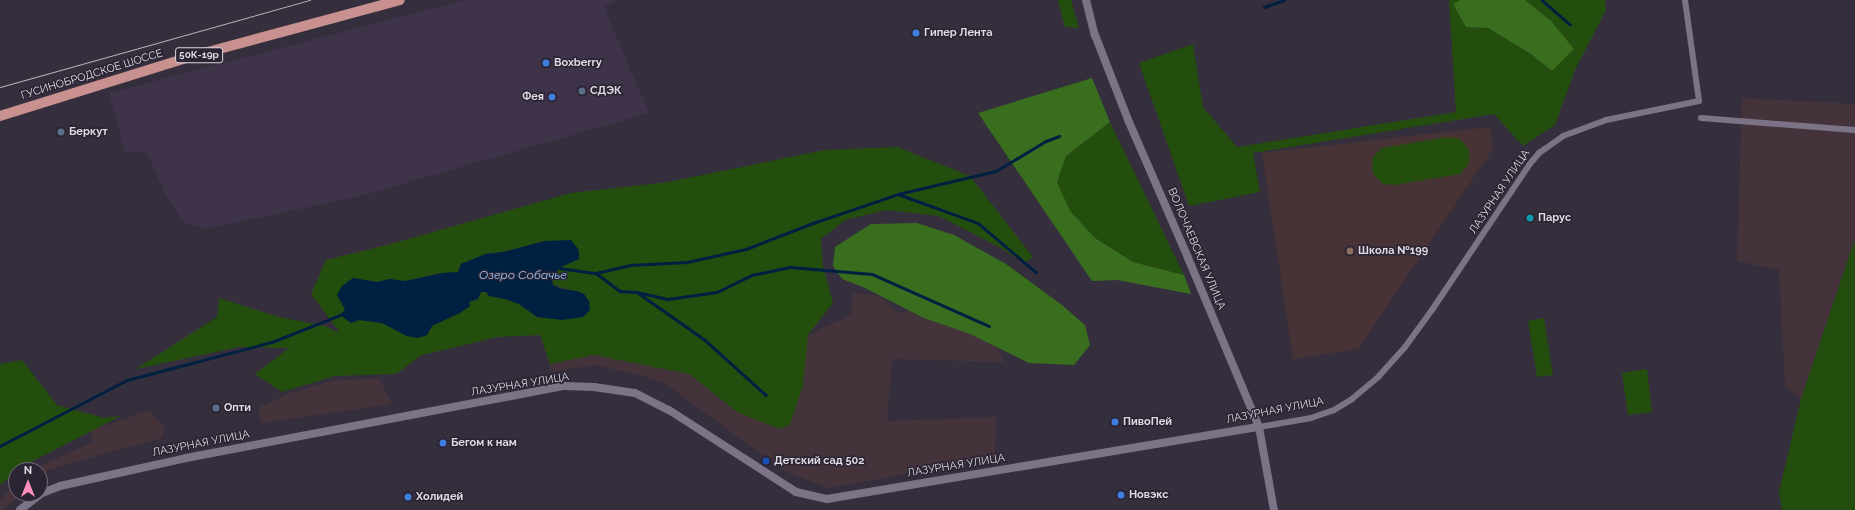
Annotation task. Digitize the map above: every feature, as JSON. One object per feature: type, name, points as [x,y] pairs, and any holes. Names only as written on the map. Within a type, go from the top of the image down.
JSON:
[{"type":"main road","name":"ГУСИНОБРОДСКОЕ ШОССЕ","points":[[0,116],[193,56],[400,0]]},
{"type":"street","name":"ВОЛОЧАЕВСКАЯ УЛИЦА","points":[[1086,0],[1094,35],[1129,122],[1259,427],[1274,510]]},
{"type":"street","name":"ЛАЗУРНАЯ УЛИЦА","points":[[20,510],[42,493],[60,486],[186,458],[564,386],[594,387],[635,393],[669,410],[796,492],[827,499],[1311,418],[1334,410],[1352,399],[1379,376],[1405,347],[1432,310],[1529,165],[1539,153],[1563,136],[1606,120],[1699,101],[1685,0]]},
{"type":"street","points":[[1702,118],[1855,130]]},
{"type":"shaded area","points":[[465,0],[619,0],[604,7],[649,113],[357,197],[204,229],[183,222],[164,192],[147,153],[125,152],[109,93]]},
{"type":"shaded area","points":[[1742,98],[1855,104],[1855,238],[1801,399],[1785,387],[1779,270],[1737,261]]},
{"type":"shaded area","name":"Школа №199","points":[[1490,127],[1493,149],[1358,349],[1293,359],[1262,153]]},
{"type":"shaded area","points":[[853,293],[881,296],[898,313],[910,310],[924,318],[970,334],[998,348],[1005,362],[892,359],[887,421],[996,417],[995,458],[828,488],[785,471],[664,383],[643,376],[595,365],[550,372],[550,364],[594,355],[689,374],[737,412],[790,425],[803,386],[808,335],[851,315]]},
{"type":"shaded area","points":[[379,378],[392,404],[261,423],[258,408],[290,393],[331,381]]},
{"type":"shaded area","points":[[148,410],[165,428],[162,438],[48,471],[48,462],[93,442],[91,431]]},
{"type":"shaded area","points":[[8,492],[8,502],[12,502],[4,510],[0,510],[0,500]]},
{"type":"green space","points":[[1058,0],[1071,0],[1079,28],[1065,27]]},
{"type":"green space","points":[[1449,0],[1460,0],[1453,4],[1466,27],[1488,28],[1531,54],[1552,71],[1551,21],[1525,0],[1605,0],[1606,10],[1575,70],[1555,125],[1523,146],[1494,114],[1253,153],[1260,192],[1189,206],[1139,63],[1193,44],[1203,107],[1237,147],[1456,112]]},
{"type":"green space","points":[[1460,0],[1525,0],[1551,21],[1574,49],[1552,71],[1531,54],[1488,28],[1466,27],[1453,4]]},
{"type":"green space","points":[[1092,78],[1110,122],[1066,156],[1057,182],[1070,211],[1095,238],[1133,262],[1184,275],[1191,294],[1117,280],[1092,281],[978,113]]},
{"type":"green space","points":[[1110,122],[1184,275],[1133,262],[1095,238],[1070,212],[1057,182],[1066,156]]},
{"type":"green space","points":[[1448,137],[1460,139],[1468,148],[1470,159],[1468,165],[1460,174],[1395,185],[1383,184],[1374,175],[1372,169],[1373,157],[1382,148]]},
{"type":"green space","points":[[897,147],[970,176],[1033,257],[1024,263],[999,247],[939,216],[886,210],[845,220],[821,239],[823,267],[833,303],[808,335],[803,386],[790,425],[779,429],[737,412],[689,374],[594,355],[550,364],[540,335],[498,337],[422,355],[396,374],[335,376],[282,392],[255,374],[289,348],[239,347],[136,369],[217,317],[219,298],[279,317],[325,326],[340,333],[311,294],[326,260],[387,245],[571,193],[668,182],[825,150]],"holes":[[[545,241],[554,274],[552,280],[553,285],[570,290],[583,317],[537,317],[519,304],[505,299],[492,297],[487,292],[481,292],[469,302],[470,306],[460,313],[432,326],[427,335],[407,336],[382,323],[359,320],[351,323],[340,315],[345,310],[353,278],[377,282],[389,279],[405,281],[442,273],[458,272],[485,254],[503,252]]]},
{"type":"green space","points":[[917,223],[954,235],[1006,264],[1062,305],[1085,325],[1090,345],[1074,365],[1029,363],[970,334],[924,318],[863,287],[842,279],[833,266],[835,247],[871,224]]},
{"type":"green space","points":[[1855,239],[1855,510],[1782,510],[1779,492],[1801,399]]},
{"type":"green space","points":[[1544,318],[1553,375],[1537,377],[1528,321]]},
{"type":"green space","points":[[22,360],[57,405],[104,418],[121,416],[31,462],[8,462],[8,478],[0,485],[0,364]]},
{"type":"green space","points":[[1647,369],[1652,412],[1628,415],[1622,373]]},
{"type":"water","name":"Озеро Собачье","points":[[571,240],[579,250],[579,259],[559,268],[552,280],[553,285],[561,289],[577,291],[584,294],[589,301],[590,310],[583,317],[562,320],[537,317],[519,304],[505,299],[489,296],[486,292],[481,292],[478,299],[469,302],[470,306],[460,313],[432,326],[427,335],[418,338],[407,336],[382,323],[359,320],[351,323],[340,315],[345,310],[337,295],[342,286],[353,278],[377,282],[389,279],[405,281],[442,273],[458,272],[461,264],[485,254],[503,252],[545,241]]},
{"type":"waterway","points":[[1264,7],[1284,0]]},
{"type":"waterway","points":[[1542,0],[1570,24]]},
{"type":"waterway","points":[[898,194],[996,171],[1046,141],[1059,136]]},
{"type":"waterway","points":[[596,273],[630,265],[687,262],[746,249],[813,223],[898,194],[978,223],[1036,272]]},
{"type":"waterway","points":[[637,292],[668,299],[717,292],[752,275],[790,267],[872,274],[989,326]]},
{"type":"waterway","points":[[559,268],[596,273],[620,291],[637,292],[705,340],[766,395]]},
{"type":"waterway","points":[[0,446],[127,380],[272,342],[340,315]]},
{"type":"tram line","points":[[0,87],[310,0]]},
{"type":"place","name":"Гипер Лента","points":[[916,33]]},
{"type":"place","name":"Boxberry","points":[[546,63]]},
{"type":"place","name":"СДЭК","points":[[582,91]]},
{"type":"place","name":"Фея","points":[[552,97]]},
{"type":"place","name":"Беркут","points":[[61,132]]},
{"type":"place","name":"Парус","points":[[1530,218]]},
{"type":"place","name":"Школа №199","points":[[1350,251]]},
{"type":"place","name":"Опти","points":[[216,408]]},
{"type":"place","name":"ПивоПей","points":[[1115,422]]},
{"type":"place","name":"Бегом к нам","points":[[443,443]]},
{"type":"place","name":"Детский сад 502","points":[[766,461]]},
{"type":"place","name":"Новэкс","points":[[1121,495]]},
{"type":"place","name":"Холидей","points":[[408,497]]}]
